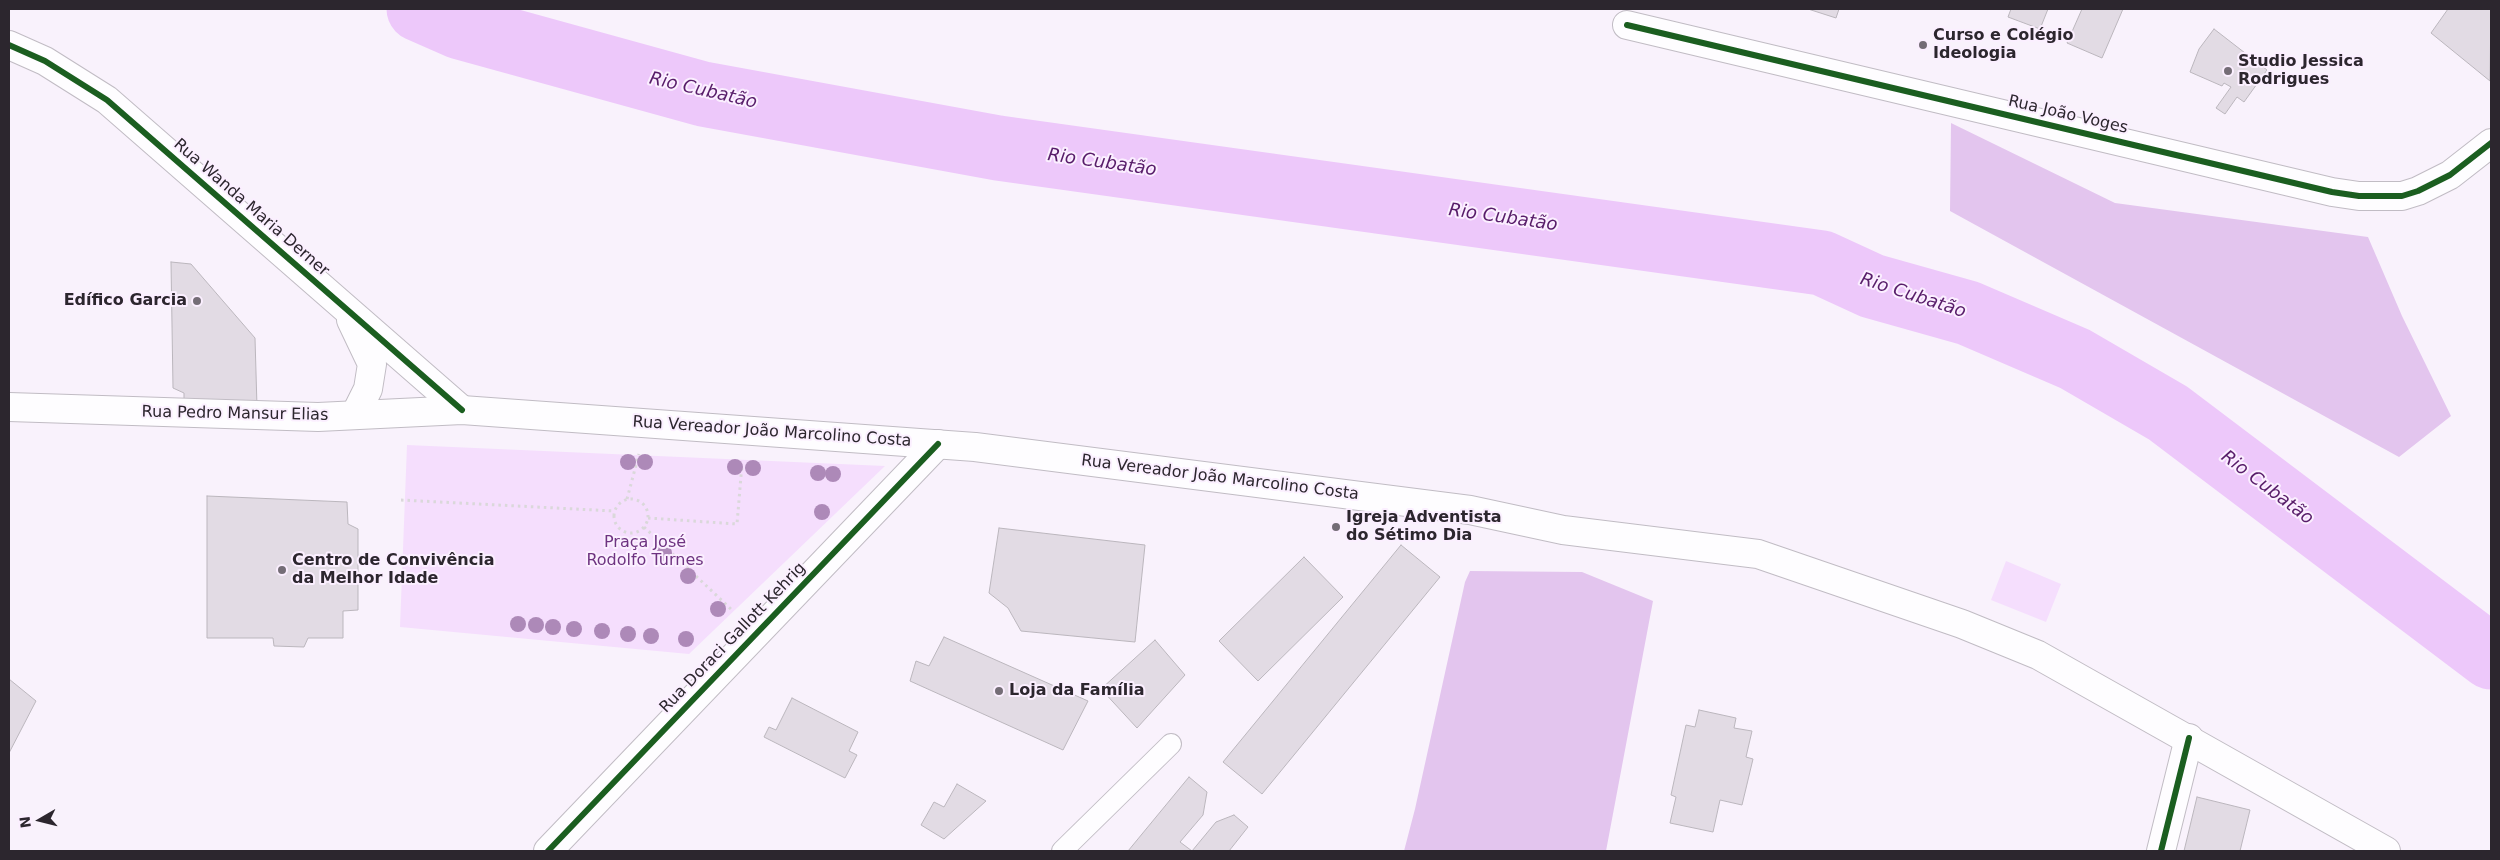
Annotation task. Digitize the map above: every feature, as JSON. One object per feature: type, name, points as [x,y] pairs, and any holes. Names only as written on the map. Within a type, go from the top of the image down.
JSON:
[{"type":"main road","name":"Rua João Voges","points":[[1627,25],[2313,187],[2359,196],[2402,196],[2418,191],[2450,176],[2491,143]]},
{"type":"main road","name":"Rua Wanda Maria Derner","points":[[9,46],[45,61],[107,100],[462,410]]},
{"type":"main road","name":"Rua Wanda Maria Derner","points":[[346,310],[372,364],[368,389],[355,414]]},
{"type":"main road","name":"Rua Pedro Mansur Elias","points":[[9,407],[318,417],[462,410]]},
{"type":"main road","name":"Rua Vereador João Marcolino Costa","points":[[462,410],[975,447],[1470,510],[1563,530],[1758,554],[1962,624],[2038,655],[2189,738],[2386,851]]},
{"type":"main road","name":"Rua Doraci Gallott Kehrig","points":[[548,851],[938,444]]},
{"type":"main road","points":[[2161,851],[2189,738]]},
{"type":"lane","points":[[1062,851],[1172,744]]},
{"type":"path","points":[[627,500],[639,453]]},
{"type":"path","points":[[648,518],[737,524],[742,458]]},
{"type":"path","points":[[401,500],[614,511]]},
{"type":"path","points":[[627,500],[638,501],[643,504],[648,518],[644,527],[639,532],[626,533],[615,524],[614,511],[622,501],[627,500]]},
{"type":"path","points":[[644,527],[735,612],[754,636]]},
{"type":"green space","name":"Praça José Rodolfo Turnes","points":[[407,445],[885,466],[689,654],[400,627]]},
{"type":"green space","points":[[2006,561],[2061,584],[2046,622],[1991,600]]},
{"type":"shaded area","points":[[1951,123],[2115,203],[2368,237],[2402,316],[2451,416],[2399,457],[1950,211]]},
{"type":"shaded area","points":[[1470,571],[1582,572],[1653,601],[1606,851],[1404,851],[1465,582]]},
{"type":"building","points":[[1808,9],[1839,9],[1836,18]]},
{"type":"building","points":[[2011,9],[2048,9],[2040,29],[2008,17]]},
{"type":"building","points":[[2082,9],[2123,9],[2102,58],[2067,43]]},
{"type":"building","points":[[2448,9],[2491,9],[2490,81],[2431,33]]},
{"type":"building","name":"Studio Jessica Rodrigues","points":[[2214,29],[2267,70],[2244,102],[2237,97],[2225,114],[2216,108],[2231,87],[2224,83],[2222,86],[2190,72],[2199,49]]},
{"type":"building","name":"Edífico Garcia","points":[[171,262],[191,264],[255,338],[257,407],[184,405],[184,393],[173,388]]},
{"type":"building","name":"Centro de Convivência da Melhor Idade","points":[[207,496],[347,502],[348,524],[358,529],[358,610],[343,611],[343,638],[308,638],[304,647],[274,646],[273,638],[207,638]]},
{"type":"building","points":[[999,528],[1145,545],[1135,642],[1021,631],[1008,608],[989,593]]},
{"type":"building","points":[[1401,545],[1440,577],[1262,794],[1223,762]]},
{"type":"building","points":[[1304,557],[1343,597],[1258,681],[1219,641]]},
{"type":"building","name":"Loja da Família","points":[[944,637],[1088,701],[1063,750],[910,681],[916,661],[929,666]]},
{"type":"building","points":[[1155,640],[1185,675],[1137,728],[1101,689]]},
{"type":"building","points":[[9,679],[36,701],[9,753]]},
{"type":"building","points":[[792,698],[858,732],[849,751],[857,755],[845,778],[764,737],[769,727],[776,730]]},
{"type":"building","points":[[1699,710],[1736,718],[1734,728],[1752,731],[1746,757],[1753,759],[1742,805],[1720,800],[1713,832],[1670,823],[1676,797],[1671,795],[1686,725],[1695,727]]},
{"type":"building","points":[[1189,777],[1207,792],[1203,815],[1180,842],[1192,851],[1128,851]]},
{"type":"building","points":[[957,784],[986,801],[944,839],[921,825],[934,802],[944,807]]},
{"type":"building","points":[[2197,797],[2250,810],[2240,851],[2184,851]]},
{"type":"building","points":[[1234,815],[1248,827],[1229,851],[1192,851],[1216,822]]},
{"type":"waterway","name":"Rio Cubatão","points":[[419,9],[460,27],[703,94],[998,148],[1822,263],[1872,286],[1968,313],[2075,359],[2168,413],[2491,657]]},
{"type":"cycle path","points":[[1627,25],[2332,192],[2359,196],[2402,196],[2418,191],[2450,175],[2491,143]]},
{"type":"cycle path","points":[[9,45],[45,61],[107,100],[462,410]]},
{"type":"cycle path","points":[[548,851],[938,444]]},
{"type":"cycle path","points":[[2161,851],[2189,738]]},
{"type":"place","name":"Curso e Colégio Ideologia","points":[[1923,45]]},
{"type":"place","name":"Studio Jessica Rodrigues","points":[[2228,71]]},
{"type":"place","name":"Edífico Garcia","points":[[197,301]]},
{"type":"place","name":"Igreja Adventista do Sétimo Dia","points":[[1336,527]]},
{"type":"place","name":"Centro de Convivência da Melhor Idade","points":[[282,570]]},
{"type":"place","name":"Loja da Família","points":[[999,691]]}]
